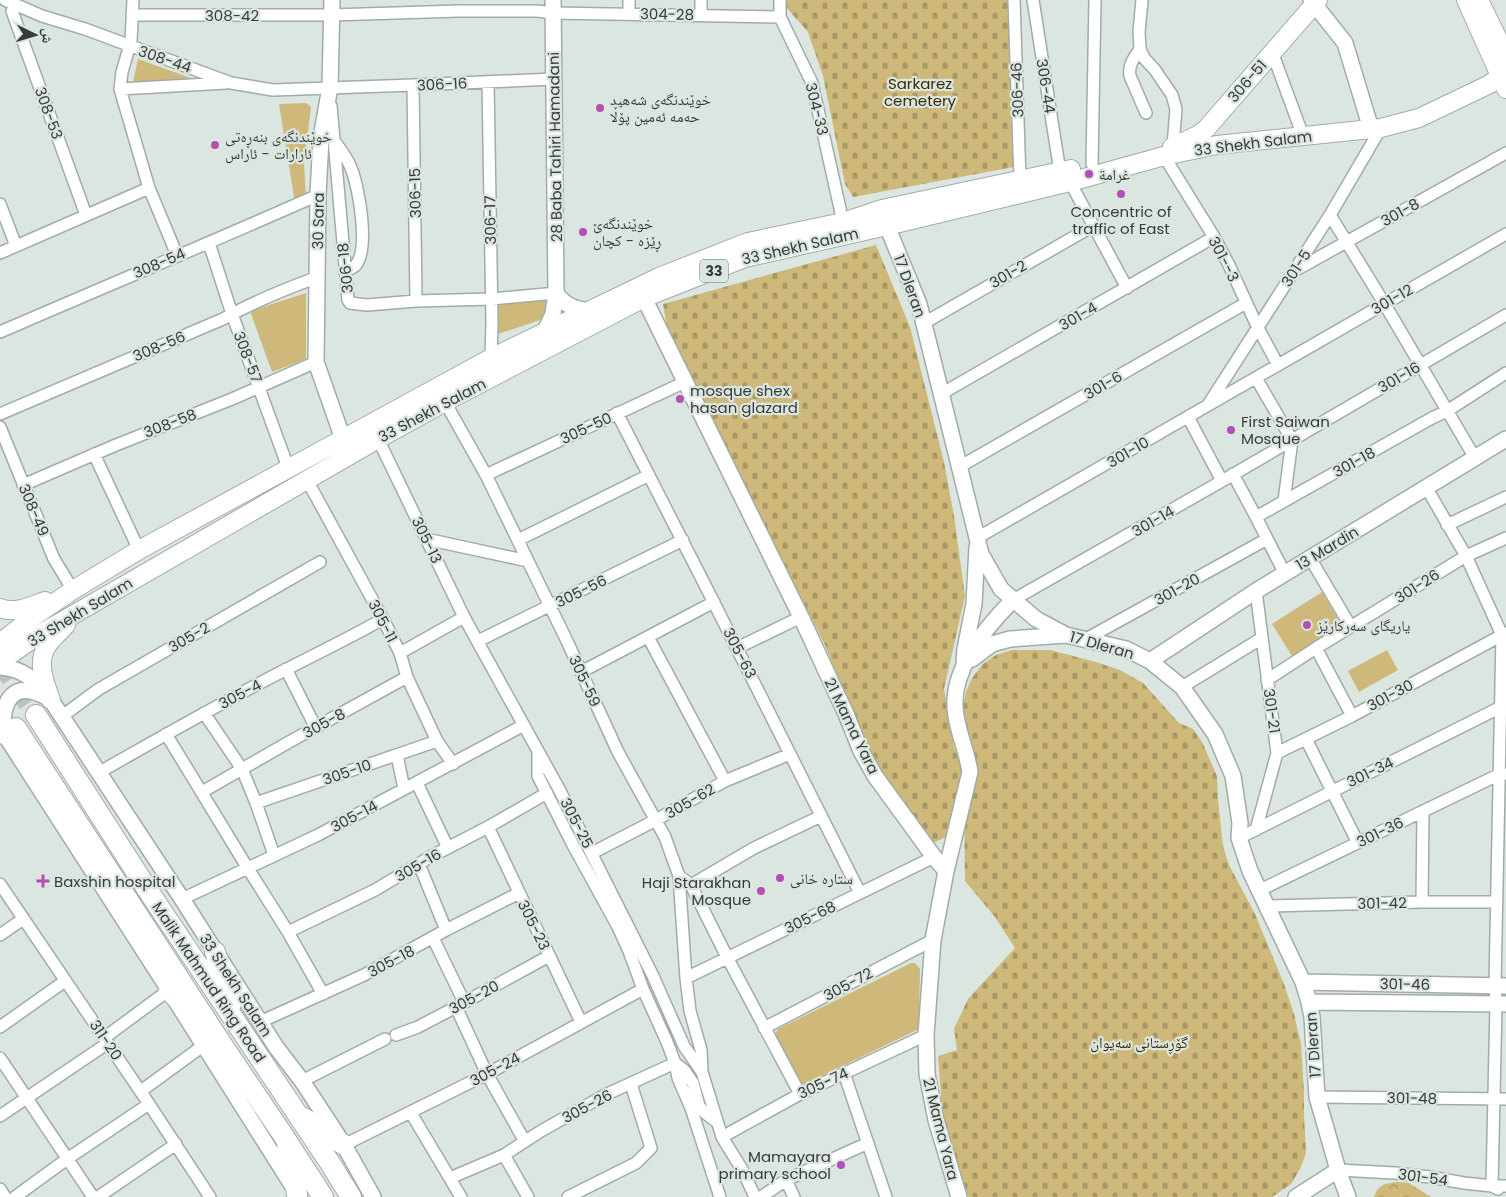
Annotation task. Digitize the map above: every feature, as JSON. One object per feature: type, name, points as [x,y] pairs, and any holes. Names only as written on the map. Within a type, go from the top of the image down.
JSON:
[{"type":"highway","name":"Malik Mahmud Ring Road","points":[[36,715],[140,878],[351,1197]]},
{"type":"highway","name":"Malik Mahmud Ring Road","points":[[5,730],[213,1046],[283,1135],[323,1197]]},
{"type":"highway","points":[[215,952],[239,1027]]},
{"type":"highway","points":[[169,990],[213,1046]]},
{"type":"highway","points":[[296,1113],[344,1146]]},
{"type":"highway","points":[[283,1135],[298,1195]]},
{"type":"main road","points":[[1466,0],[1504,79]]},
{"type":"main road","points":[[1479,0],[1502,34],[1506,60]]},
{"type":"main road","name":"306-51","points":[[1168,151],[1206,129],[1314,2]]},
{"type":"main road","name":"33 Shekh Salam","points":[[0,652],[30,619],[69,592],[139,550],[289,470],[342,439],[493,365],[644,298],[745,258],[887,226],[1064,177],[1168,151],[1376,129],[1419,118],[1504,79]]},
{"type":"main road","points":[[1216,118],[1216,127],[1222,135],[1233,143]]},
{"type":"main road","name":"33 Shekh Salam","points":[[0,652],[38,635],[445,402],[493,365],[544,333],[658,277],[748,242],[843,222],[882,209],[1020,180],[1064,177],[1092,164],[1121,163]]},
{"type":"main road","points":[[0,608],[7,611],[20,610],[69,592]]},
{"type":"main road","points":[[51,700],[43,677],[44,654],[50,642],[76,613]]},
{"type":"street","name":"308-44","points":[[5,0],[42,16],[85,29],[231,83],[273,90],[330,87]]},
{"type":"street","points":[[133,0],[130,47],[122,72],[120,89],[149,188],[177,255]]},
{"type":"street","points":[[629,0],[629,14]]},
{"type":"street","points":[[701,0],[701,14]]},
{"type":"street","name":"304-33","points":[[780,0],[780,17],[812,83],[843,222]]},
{"type":"street","name":"306-46","points":[[1014,0],[1020,180]]},
{"type":"street","name":"306-44","points":[[1033,0],[1064,177],[1127,288]]},
{"type":"street","points":[[1092,164],[1095,0]]},
{"type":"street","points":[[1142,0],[1139,32],[1140,49],[1144,58],[1155,70],[1172,95],[1176,109],[1168,151]]},
{"type":"street","points":[[1314,2],[1344,43],[1376,129]]},
{"type":"street","name":"304-28","points":[[332,7],[458,11],[537,11],[553,6],[629,14],[780,17]]},
{"type":"street","name":"28 Baba Tahiri Hamadani","points":[[544,333],[553,314],[556,293],[553,6]]},
{"type":"street","name":"308-42","points":[[132,16],[332,7]]},
{"type":"street","name":"30 Sara","points":[[332,7],[330,87],[320,138],[316,362],[342,439]]},
{"type":"street","points":[[6,10],[42,16]]},
{"type":"street","name":"308-53","points":[[6,10],[86,215]]},
{"type":"street","points":[[1140,49],[1130,64],[1129,70],[1146,113]]},
{"type":"street","points":[[1272,52],[1304,136]]},
{"type":"street","name":"306-16","points":[[330,87],[554,79]]},
{"type":"street","name":"306-17","points":[[488,82],[493,365]]},
{"type":"street","points":[[120,89],[231,83]]},
{"type":"street","name":"306-15","points":[[413,85],[416,301]]},
{"type":"street","name":"306-18","points":[[330,87],[345,272],[350,303],[367,305],[416,301],[492,299],[556,293]]},
{"type":"street","name":"301-5","points":[[1208,406],[1330,215],[1376,129]]},
{"type":"street","points":[[333,138],[352,168],[363,226],[359,260],[345,272]]},
{"type":"street","name":"301--3","points":[[1168,151],[1214,237],[1278,365]]},
{"type":"street","name":"301-8","points":[[1294,271],[1506,153]]},
{"type":"street","points":[[0,253],[149,188]]},
{"type":"street","name":"308-54","points":[[0,332],[318,195]]},
{"type":"street","points":[[0,204],[16,246]]},
{"type":"street","name":"17 Dleran","points":[[882,209],[887,226],[919,304],[981,554],[1001,589],[1036,619],[1066,636],[1126,649],[1150,661],[1182,687],[1215,734],[1233,776],[1240,824],[1239,838],[1250,871],[1303,982],[1309,1002],[1312,1017],[1318,1096],[1338,1170],[1348,1197]]},
{"type":"street","points":[[1330,215],[1475,458]]},
{"type":"street","name":"301-2","points":[[924,323],[1093,226]]},
{"type":"street","name":"301-12","points":[[1278,365],[1506,234]]},
{"type":"street","name":"301-4","points":[[941,394],[1214,237]]},
{"type":"street","name":"308-57","points":[[209,243],[232,314],[289,470]]},
{"type":"street","name":"308-56","points":[[0,414],[232,314],[276,293],[318,277]]},
{"type":"street","points":[[556,293],[560,299],[578,310],[592,310]]},
{"type":"street","name":"21 Mama Yara","points":[[644,298],[801,617],[861,751],[875,776],[946,872],[932,940],[926,1035],[927,1074],[936,1120],[959,1197]]},
{"type":"street","name":"301-6","points":[[959,467],[1246,303]]},
{"type":"street","name":"301-16","points":[[1292,440],[1506,315]]},
{"type":"street","name":"308-58","points":[[23,485],[94,454],[232,399],[316,362]]},
{"type":"street","name":"301-10","points":[[977,538],[1278,365]]},
{"type":"street","name":"301-18","points":[[1256,517],[1447,411],[1506,372]]},
{"type":"street","points":[[1256,378],[1292,440],[1284,501]]},
{"type":"street","name":"305-50","points":[[486,475],[685,382]]},
{"type":"street","name":"305-59","points":[[445,402],[486,475],[618,752],[665,837],[679,876],[686,978],[690,1011],[701,1050],[702,1072]]},
{"type":"street","name":"305-63","points":[[617,414],[860,893]]},
{"type":"street","points":[[1188,417],[1222,482]]},
{"type":"street","name":"308-49","points":[[0,427],[69,592]]},
{"type":"street","name":"305-13","points":[[378,439],[464,617],[478,641]]},
{"type":"street","name":"13 Mardin","points":[[1150,661],[1256,591],[1506,439]]},
{"type":"street","name":"301-14","points":[[1014,600],[1292,440]]},
{"type":"street","points":[[94,454],[139,550]]},
{"type":"street","points":[[1233,474],[1285,574]]},
{"type":"street","points":[[518,540],[649,476]]},
{"type":"street","name":"305-11","points":[[307,480],[383,619],[400,653],[406,678],[452,764]]},
{"type":"street","points":[[1426,487],[1466,556],[1504,634],[1501,707],[1503,774],[1497,902],[1501,1004],[1494,1099],[1492,1186],[1506,1186]]},
{"type":"street","points":[[1447,524],[1506,497]]},
{"type":"street","points":[[964,667],[965,649],[974,604],[977,538]]},
{"type":"street","name":"301-26","points":[[1267,680],[1466,556],[1506,538]]},
{"type":"street","points":[[426,539],[528,561]]},
{"type":"street","name":"301-20","points":[[1086,639],[1267,539]]},
{"type":"street","name":"305-56","points":[[478,641],[682,540]]},
{"type":"street","points":[[1310,558],[1350,627]]},
{"type":"street","name":"305-2","points":[[61,716],[99,689],[320,562]]},
{"type":"street","name":"301-21","points":[[1256,591],[1277,753],[1256,830]]},
{"type":"street","points":[[946,872],[970,772],[956,716],[954,698],[959,678],[980,639],[999,614],[1014,600]]},
{"type":"street","points":[[581,672],[714,602]]},
{"type":"street","points":[[400,653],[464,617]]},
{"type":"street","points":[[737,648],[801,617]]},
{"type":"street","name":"305-4","points":[[98,773],[286,669],[317,655],[383,619]]},
{"type":"street","name":"301-30","points":[[1277,753],[1352,716],[1504,634]]},
{"type":"street","points":[[964,667],[992,644],[1010,639],[1066,636]]},
{"type":"street","points":[[648,637],[725,781]]},
{"type":"street","points":[[1182,687],[1262,638]]},
{"type":"street","name":"305-25","points":[[478,641],[592,853],[669,1010],[684,1046],[702,1072]]},
{"type":"street","points":[[1316,648],[1352,716]]},
{"type":"street","name":"33 Shekh Salam","points":[[0,666],[14,669],[28,676],[35,681],[51,700],[182,899],[276,1047],[302,1082],[344,1146],[373,1197]]},
{"type":"street","points":[[286,669],[316,728]]},
{"type":"street","name":"305-8","points":[[202,792],[406,678]]},
{"type":"street","points":[[0,1116],[106,1040],[169,990],[1,722],[4,704],[10,696],[18,692],[28,691],[40,694],[51,700]]},
{"type":"street","name":"301-34","points":[[1239,838],[1501,707]]},
{"type":"street","points":[[204,714],[242,769],[274,855]]},
{"type":"street","name":"305-14","points":[[182,899],[246,867],[318,835],[524,725]]},
{"type":"street","points":[[166,734],[246,867],[288,932],[323,994]]},
{"type":"street","points":[[1306,739],[1358,843]]},
{"type":"street","name":"305-10","points":[[256,803],[438,740]]},
{"type":"street","points":[[538,751],[538,776],[618,928],[643,989],[668,1042],[678,1078],[691,1108],[720,1197]]},
{"type":"street","name":"305-62","points":[[592,853],[725,781],[790,754]]},
{"type":"street","points":[[397,755],[404,790]]},
{"type":"street","name":"301-36","points":[[1260,890],[1503,774]]},
{"type":"street","points":[[416,783],[448,848]]},
{"type":"street","name":"305-16","points":[[288,932],[367,894],[547,793]]},
{"type":"street","points":[[1422,902],[1423,811]]},
{"type":"street","points":[[691,885],[754,848],[820,816]]},
{"type":"street","name":"305-23","points":[[488,827],[581,1022]]},
{"type":"street","name":"305-68","points":[[686,978],[934,857]]},
{"type":"street","points":[[419,864],[446,930]]},
{"type":"street","points":[[679,876],[691,885],[800,1094]]},
{"type":"street","name":"311-20","points":[[0,884],[210,1197]]},
{"type":"street","name":"305-18","points":[[260,1022],[364,975],[519,893]]},
{"type":"street","name":"301-42","points":[[1268,906],[1497,902]]},
{"type":"street","points":[[0,935],[23,919]]},
{"type":"street","points":[[433,938],[487,1074],[524,1140]]},
{"type":"street","name":"305-72","points":[[764,1028],[932,940]]},
{"type":"street","name":"305-20","points":[[396,1035],[418,1027],[549,956]]},
{"type":"street","points":[[0,1027],[66,981]]},
{"type":"street","name":"301-46","points":[[1303,982],[1500,986]]},
{"type":"street","name":"305-24","points":[[344,1146],[487,1074],[643,989]]},
{"type":"street","name":"301-46","points":[[1309,1002],[1501,1004]]},
{"type":"street","name":"305-74","points":[[722,1137],[800,1094],[926,1035]]},
{"type":"street","points":[[302,1082],[384,1039]]},
{"type":"street","points":[[141,1092],[213,1046],[298,1195]]},
{"type":"street","points":[[0,1058],[93,1197]]},
{"type":"street","points":[[675,1063],[684,1070],[693,1083],[699,1106],[717,1122]]},
{"type":"street","name":"305-26","points":[[450,1178],[504,1155],[524,1140],[605,1095],[675,1063]]},
{"type":"street","points":[[702,1072],[722,1137],[743,1171],[755,1197]]},
{"type":"street","points":[[844,1073],[886,1197]]},
{"type":"street","points":[[568,1197],[636,1163],[651,1148],[632,1084]]},
{"type":"street","name":"301-48","points":[[1318,1096],[1506,1099]]},
{"type":"street","points":[[15,1197],[149,1104]]},
{"type":"street","points":[[411,1113],[461,1197]]},
{"type":"street","points":[[761,1197],[786,1180],[868,1143]]},
{"type":"street","points":[[98,1197],[176,1144]]},
{"type":"street","points":[[504,1155],[528,1197]]},
{"type":"street","points":[[1296,1197],[1338,1170]]},
{"type":"street","name":"301-54","points":[[1338,1170],[1404,1174],[1492,1186],[1506,1193]]},
{"type":"street","points":[[786,1180],[794,1197]]},
{"type":"street","points":[[0,1189],[5,1197]]},
{"type":"green space","name":"Sarkarez cemetery","points":[[786,0],[1009,0],[1019,166],[853,197],[845,184],[823,76],[808,32],[785,6]]},
{"type":"green space","points":[[138,59],[199,81],[132,87]]},
{"type":"green space","points":[[306,103],[311,107],[304,163],[306,198],[295,203],[279,104]]},
{"type":"green space","points":[[876,245],[910,327],[944,462],[954,516],[965,596],[944,689],[954,747],[964,772],[950,835],[931,844],[869,761],[826,647],[668,334],[663,304]]},
{"type":"green space","points":[[306,293],[306,359],[272,372],[250,311]]},
{"type":"green space","points":[[548,297],[543,319],[495,335],[494,302]]},
{"type":"green space","name":"یاریگای سەرکارێز","points":[[1322,592],[1342,626],[1292,656],[1272,624]]},
{"type":"green space","name":"گۆڕستانی سەیوان","points":[[1012,650],[1050,650],[1120,670],[1143,683],[1179,723],[1193,729],[1202,742],[1217,776],[1223,846],[1229,865],[1255,914],[1284,984],[1301,1044],[1306,1153],[1300,1169],[1291,1184],[1272,1197],[965,1197],[958,1179],[942,1109],[938,1056],[957,1050],[954,1029],[968,999],[1015,948],[995,917],[965,881],[963,708],[966,692],[972,678],[983,664],[996,655]]},
{"type":"green space","points":[[1387,650],[1398,670],[1359,692],[1348,671]]},
{"type":"green space","points":[[911,963],[915,963],[920,969],[919,1029],[805,1084],[800,1084],[775,1037],[778,1029]]},
{"type":"green space","points":[[1398,1182],[1409,1183],[1431,1197],[1374,1197],[1380,1187]]},
{"type":"tunnel","points":[[0,662],[36,715]]},
{"type":"place","name":"خوێندنگەی شەهید حەمە ئەمین پۆڵا","points":[[600,108]]},
{"type":"place","name":"خوێندنگەی بنەڕەتی ئارارات - ئاراس","points":[[215,145]]},
{"type":"place","name":"غرامة","points":[[1089,174]]},
{"type":"place","name":"Concentric of traffic of East","points":[[1121,194]]},
{"type":"place","name":"خوێندنگەێ ڕێزە - کچان","points":[[583,232]]},
{"type":"place","name":"mosque shex hasan glazard","points":[[680,399]]},
{"type":"place","name":"First Saiwan Mosque","points":[[1231,430]]},
{"type":"place","name":"یاریگای سەرکارێز","points":[[1307,625]]},
{"type":"place","name":"ستاره خانی","points":[[780,878]]},
{"type":"place","name":"Baxshin hospital","points":[[43,881]]},
{"type":"place","name":"Haji Starakhan Mosque","points":[[761,891]]},
{"type":"place","name":"Mamayara primary school","points":[[841,1165]]}]
